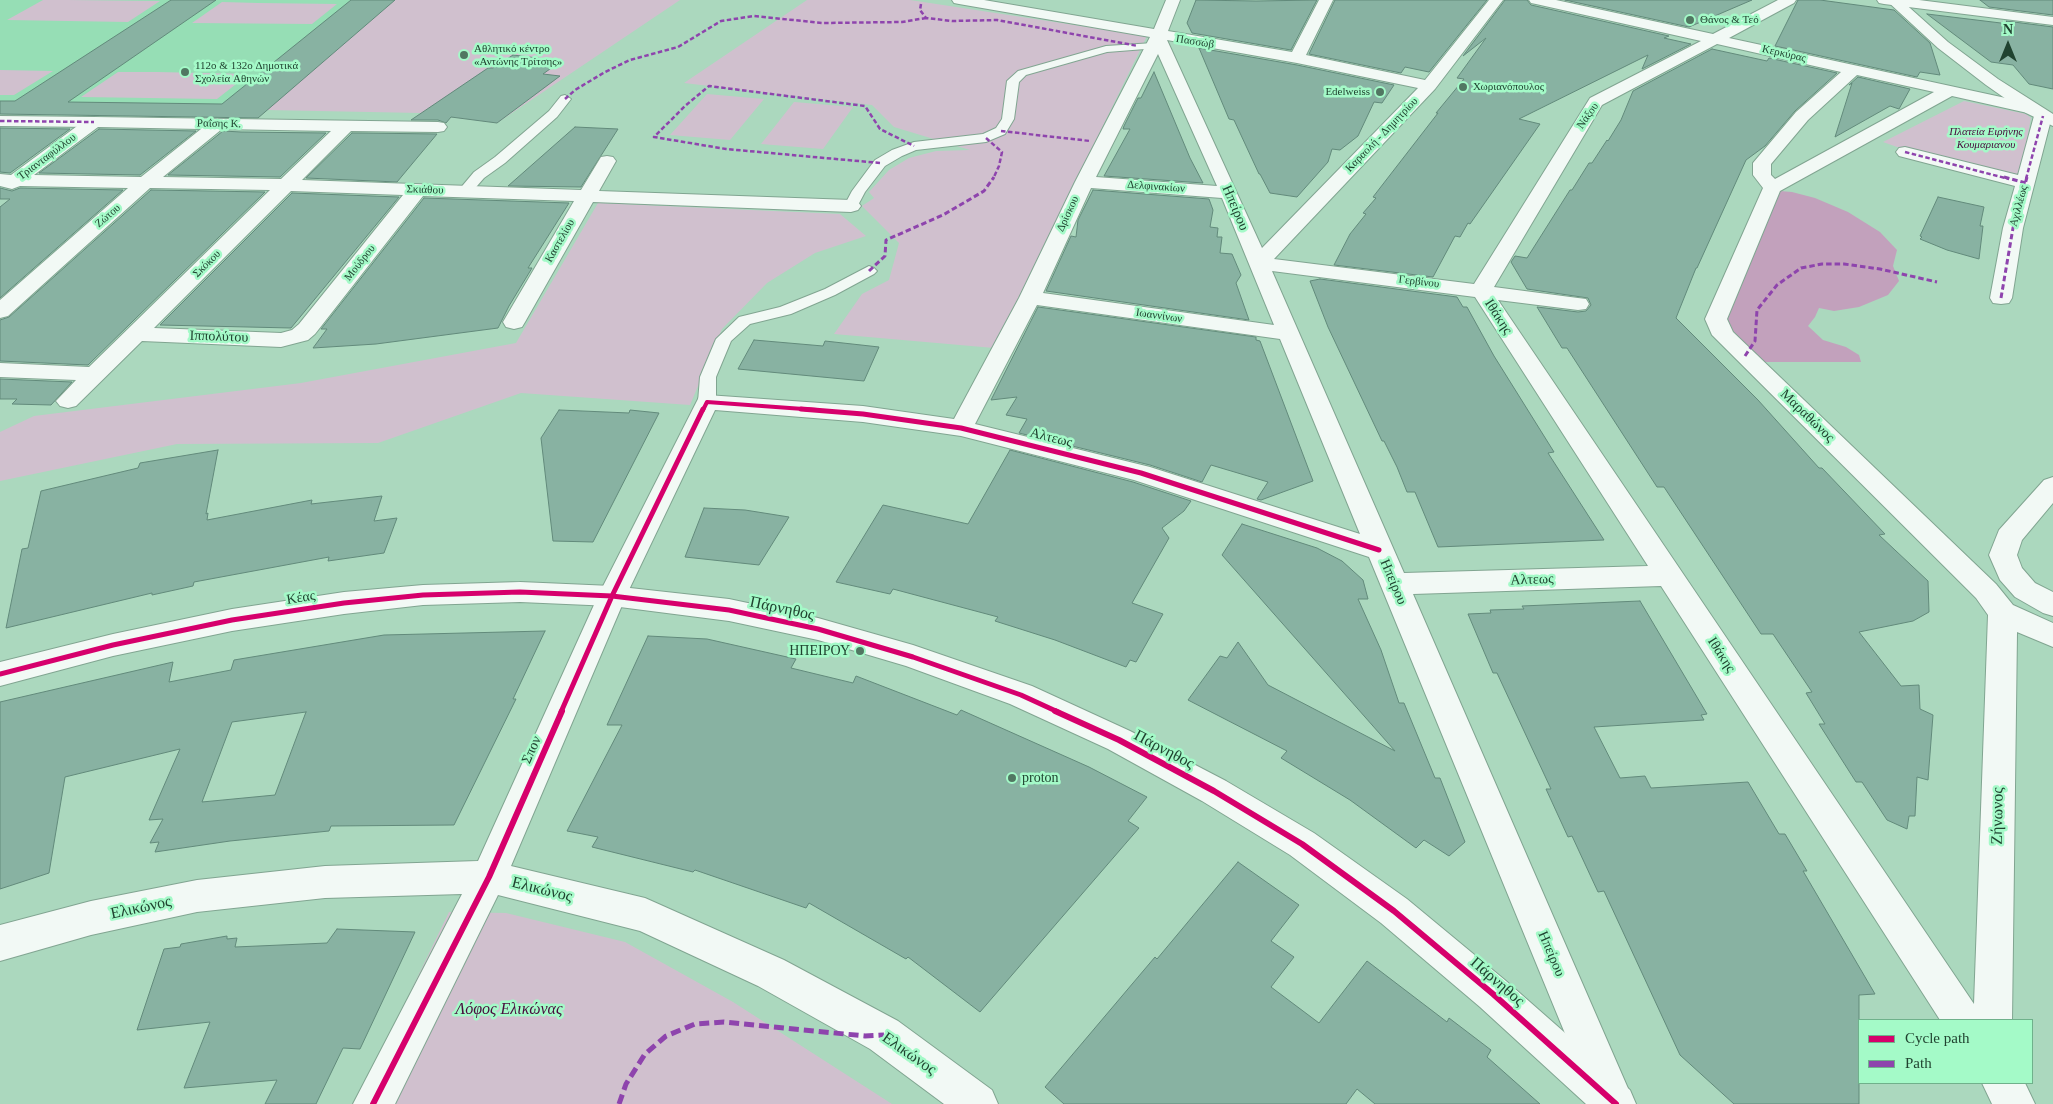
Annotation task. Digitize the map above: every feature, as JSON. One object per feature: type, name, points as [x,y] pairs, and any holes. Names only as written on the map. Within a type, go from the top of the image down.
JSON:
[{"type":"street","name":"Πασσώβ","points":[[959,0],[1155,41],[1297,58],[1429,86]]},
{"type":"street","name":"Δρίσκου","points":[[961,428],[1030,298],[1084,182],[1155,41],[1173,0]]},
{"type":"street","points":[[1297,58],[1326,0]]},
{"type":"street","name":"Καραολή - Δημητρίου","points":[[1259,263],[1429,86],[1496,0]]},
{"type":"street","name":"Κερκύρας","points":[[1536,0],[1949,91],[2043,115]]},
{"type":"street","name":"Νάξου","points":[[1481,290],[1596,102],[1789,0]]},
{"type":"street","points":[[1890,0],[2053,22]]},
{"type":"street","points":[[1890,0],[1992,82],[2043,115]]},
{"type":"street","name":"Ηπείρου","points":[[1155,41],[1229,193],[1615,1103]]},
{"type":"street","points":[[1853,70],[1802,116],[1762,163],[1762,175],[1772,188],[1949,91]]},
{"type":"street","name":"Αχιλλέως","points":[[2001,298],[2013,228],[2043,115]]},
{"type":"street","name":"Ραΐσης Κ.","points":[[0,121],[438,127]]},
{"type":"street","name":"Τριανταφύλλου","points":[[0,193],[8,180],[94,122]]},
{"type":"street","name":"Ζώτου","points":[[0,311],[145,183],[218,124]]},
{"type":"street","name":"Σκόκου","points":[[68,401],[346,126]]},
{"type":"street","points":[[1905,152],[2026,183]]},
{"type":"street","name":"Καστελίου","points":[[514,322],[607,161]]},
{"type":"street","name":"Σκιάθου","points":[[8,180],[418,189],[851,206]]},
{"type":"street","name":"Δελφινακίων","points":[[1084,182],[1229,193]]},
{"type":"street","name":"Μαραθώνος","points":[[1772,188],[1716,319],[1724,335],[1986,591],[2014,601]]},
{"type":"street","name":"Μούδρου","points":[[300,335],[307,329],[418,189]]},
{"type":"street","name":"Γερβίνου","points":[[1259,263],[1481,290],[1578,304]]},
{"type":"street","name":"Ιθάκης","points":[[1481,290],[1961,1019]]},
{"type":"street","name":"Ιωαννίνων","points":[[1030,298],[1289,334]]},
{"type":"street","name":"Ιππολύτου","points":[[137,334],[281,340],[300,335]]},
{"type":"street","points":[[0,370],[96,374]]},
{"type":"street","name":"Αλτεως","points":[[707,402],[863,414],[961,428],[1141,473],[1379,550]]},
{"type":"street","name":"Σπον","points":[[373,1104],[489,877],[612,596],[707,402]]},
{"type":"street","points":[[2053,486],[2009,536],[2003,555],[2010,573],[2014,601],[2053,636]]},
{"type":"street","name":"Αλτεως","points":[[1394,584],[1669,576]]},
{"type":"street","name":"Κέας","points":[[0,674],[113,646],[223,622],[344,603],[422,595],[520,592],[612,596]]},
{"type":"street","name":"Πάρνηθος","points":[[612,596],[729,610],[818,630],[913,657],[1021,695],[1119,740],[1214,791],[1302,844],[1394,911],[1493,994],[1615,1103]]},
{"type":"street","points":[[2014,601],[2053,605]]},
{"type":"street","name":"Ζήνωνος","points":[[1993,1019],[2014,601]]},
{"type":"street","name":"Ελικώνος","points":[[0,943],[92,918],[197,896],[325,882],[489,877],[644,915],[772,973],[884,1035],[978,1104]]},
{"type":"street","points":[[2003,1084],[2015,1104]]},
{"type":"lane","points":[[851,206],[859,191],[880,163],[897,153],[914,146],[986,138],[1001,131],[1008,119],[1013,81],[1022,73],[1106,49],[1155,41]]},
{"type":"lane","points":[[464,191],[478,175],[500,160],[553,114],[565,100]]},
{"type":"lane","points":[[707,402],[708,377],[724,339],[745,320],[785,311],[830,292],[869,271]]},
{"type":"shaded area","points":[[0,0],[395,0],[266,110],[0,106]]},
{"type":"shaded area","points":[[1780,191],[1815,198],[1848,212],[1880,232],[1897,250],[1893,266],[1899,281],[1888,295],[1859,307],[1834,311],[1819,308],[1808,326],[1823,340],[1846,347],[1859,355],[1861,362],[1761,362],[1726,323],[1726,315]]},
{"type":"green space","points":[[43,0],[160,1],[128,22],[7,20]]},
{"type":"green space","name":"Αθλητικό κέντρο «Αντώνης Τρίτσης»","points":[[395,0],[680,0],[497,123],[421,113],[266,110]]},
{"type":"green space","points":[[807,0],[910,0],[1147,36],[994,348],[834,334],[862,294],[889,280],[899,243],[862,206],[874,198],[869,192],[889,170],[909,158],[936,151],[970,150],[894,127],[872,105],[684,83]]},
{"type":"green space","points":[[222,2],[337,4],[312,24],[192,23]]},
{"type":"green space","points":[[0,70],[53,71],[14,95],[0,95]]},
{"type":"green space","points":[[118,72],[249,74],[217,99],[81,97]]},
{"type":"green space","points":[[707,94],[764,99],[730,140],[670,135]]},
{"type":"green space","name":"Πλατεία Ειρήνης Κουμαριανου","points":[[1964,101],[2026,114],[2031,118],[2019,179],[1917,154],[1883,142]]},
{"type":"green space","points":[[794,102],[853,107],[823,149],[761,144]]},
{"type":"green space","points":[[598,203],[840,214],[866,236],[815,253],[767,283],[722,329],[690,405],[521,393],[378,443],[177,444],[0,481],[0,432],[34,416],[301,383],[516,343]]},
{"type":"green space","name":"Λόφος Ελικώνας","points":[[449,912],[506,913],[625,942],[733,1002],[892,1104],[356,1104]]},
{"type":"building","points":[[171,0],[216,0],[68,102],[222,104],[351,0],[395,0],[258,118],[0,114],[0,101],[15,101]]},
{"type":"building","points":[[1196,0],[1317,0],[1291,50],[1192,33],[1187,23]]},
{"type":"building","points":[[1335,0],[1487,0],[1429,72],[1405,67],[1401,73],[1309,54]]},
{"type":"building","points":[[1505,0],[1527,0],[1531,5],[1669,36],[1664,38],[1691,44],[1642,69],[1648,55],[1519,119],[1540,124],[1470,224],[1468,223],[1460,237],[1455,236],[1433,277],[1334,265],[1350,234],[1366,214],[1363,213],[1376,198],[1373,197],[1464,79],[1457,78],[1486,38],[1463,56]]},
{"type":"building","points":[[1565,0],[1752,0],[1689,27]]},
{"type":"building","points":[[1798,0],[1820,0],[1894,10],[1930,43],[1940,75],[1920,72],[1917,77],[1775,46]]},
{"type":"building","points":[[1980,0],[2053,0],[2053,15],[1989,7]]},
{"type":"building","points":[[1927,14],[2009,24],[2006,21],[2053,27],[2053,89],[2029,84],[2013,65],[1991,62]]},
{"type":"building","points":[[1199,48],[1297,65],[1394,85],[1382,103],[1374,102],[1358,136],[1340,150],[1332,149],[1328,162],[1297,197],[1270,193],[1234,120],[1229,119]]},
{"type":"building","points":[[1712,49],[1767,61],[1769,58],[1837,73],[1795,111],[1765,146],[1746,160],[1696,268],[1676,318],[1758,400],[1819,468],[1822,468],[1885,534],[1879,535],[1928,581],[1929,612],[1913,621],[1859,632],[1901,686],[1919,685],[1920,709],[1933,715],[1928,780],[1917,777],[1915,816],[1909,816],[1907,829],[1887,820],[1862,782],[1856,782],[1819,724],[1825,724],[1806,693],[1812,692],[1773,634],[1761,634],[1664,487],[1657,487],[1567,348],[1562,348],[1537,307],[1578,312],[1586,311],[1591,305],[1588,298],[1527,289],[1511,262],[1515,256],[1527,258],[1570,190],[1572,190],[1589,163],[1592,163],[1608,141],[1621,120],[1633,91]]},
{"type":"building","points":[[513,55],[561,61],[543,74],[560,76],[497,123],[451,117],[446,123],[438,120],[411,120],[488,68],[493,68]]},
{"type":"building","points":[[1154,72],[1190,158],[1203,183],[1104,176],[1130,129],[1123,129],[1124,126]]},
{"type":"building","points":[[1858,77],[1910,89],[1899,109],[1890,106],[1835,137],[1852,83],[1849,85]]},
{"type":"building","points":[[575,127],[618,129],[581,187],[508,186]]},
{"type":"building","points":[[0,128],[70,129],[10,173],[0,172]]},
{"type":"building","points":[[99,129],[196,131],[140,175],[39,173]]},
{"type":"building","points":[[223,131],[326,133],[280,177],[168,175]]},
{"type":"building","points":[[352,133],[437,134],[397,182],[306,178]]},
{"type":"building","points":[[0,188],[12,191],[20,188],[123,190],[0,298],[0,207],[10,199],[0,199]]},
{"type":"building","points":[[151,190],[265,192],[88,365],[0,361],[0,320],[9,317]]},
{"type":"building","points":[[1093,190],[1209,199],[1213,210],[1210,227],[1218,228],[1217,237],[1222,237],[1220,253],[1232,254],[1241,275],[1236,283],[1249,320],[1046,291],[1071,236],[1076,237],[1078,220]]},
{"type":"building","points":[[292,193],[399,197],[291,328],[160,325]]},
{"type":"building","points":[[1938,197],[1984,207],[1980,226],[1983,226],[1979,259],[1947,250],[1920,239]]},
{"type":"building","points":[[424,198],[569,203],[528,268],[532,268],[498,328],[376,344],[313,348],[327,329],[321,329]]},
{"type":"building","points":[[1320,279],[1457,297],[1463,307],[1467,307],[1494,356],[1554,452],[1548,453],[1604,540],[1438,547],[1415,492],[1407,492],[1397,467],[1384,441],[1382,441],[1328,327],[1310,281]]},
{"type":"building","points":[[1038,307],[1256,337],[1256,340],[1260,341],[1313,481],[1261,500],[1257,499],[1268,482],[1211,465],[1202,482],[1150,465],[1019,433],[1027,419],[1006,415],[1017,397],[991,400]]},
{"type":"building","points":[[754,340],[823,346],[825,341],[879,347],[864,381],[738,369]]},
{"type":"building","points":[[0,379],[72,382],[51,405],[12,404],[17,399],[0,399]]},
{"type":"building","points":[[559,410],[629,413],[630,410],[659,413],[593,542],[553,541],[541,438]]},
{"type":"building","points":[[218,450],[206,514],[208,513],[207,520],[312,500],[311,504],[382,496],[374,521],[397,518],[384,553],[328,561],[329,557],[194,582],[193,586],[152,595],[152,593],[6,628],[22,549],[28,548],[41,491],[138,468],[140,463]]},
{"type":"building","points":[[1010,450],[1133,482],[1191,501],[1184,511],[1162,528],[1169,538],[1132,603],[1163,614],[1136,662],[1130,660],[1126,667],[1055,640],[995,621],[998,617],[893,589],[890,594],[836,582],[883,505],[968,524]]},
{"type":"building","points":[[704,508],[745,510],[789,517],[759,565],[685,557]]},
{"type":"building","points":[[1242,524],[1317,548],[1342,561],[1363,580],[1368,599],[1358,599],[1381,650],[1399,703],[1404,703],[1435,778],[1440,778],[1465,842],[1449,856],[1424,840],[1416,848],[1350,800],[1281,758],[1287,751],[1188,700],[1220,656],[1227,658],[1238,642],[1268,685],[1395,751],[1222,555]]},
{"type":"building","points":[[1640,601],[1707,714],[1701,715],[1704,720],[1594,727],[1620,778],[1645,776],[1651,788],[1748,782],[1779,834],[1785,834],[1807,871],[1803,871],[1875,994],[1859,995],[1859,1104],[1734,1104],[1680,1055],[1604,891],[1598,892],[1572,836],[1568,837],[1546,789],[1551,789],[1497,673],[1493,673],[1468,614],[1491,613],[1490,610],[1524,609],[1522,606]]},
{"type":"building","points":[[545,631],[513,699],[516,699],[454,825],[331,826],[329,831],[230,841],[155,852],[159,842],[150,843],[163,819],[149,820],[180,749],[65,777],[49,873],[0,889],[0,702],[173,662],[169,682],[231,670],[234,660],[384,635]],"holes":[[[306,712],[275,795],[202,802],[232,722]]]},
{"type":"building","points":[[648,636],[707,639],[796,659],[791,668],[853,683],[856,676],[957,715],[961,710],[1089,767],[1147,797],[1128,821],[1139,828],[980,1012],[908,957],[906,959],[809,903],[806,908],[695,870],[693,872],[592,847],[598,837],[567,831],[622,725],[607,725]]},
{"type":"building","points":[[1238,862],[1299,905],[1271,941],[1294,957],[1271,987],[1319,1023],[1367,961],[1447,1022],[1449,1018],[1491,1050],[1487,1057],[1540,1104],[1375,1104],[1357,1089],[1346,1104],[1064,1104],[1045,1087],[1155,957],[1157,959]]},
{"type":"building","points":[[337,929],[415,932],[360,1049],[343,1048],[316,1104],[265,1104],[277,1080],[184,1088],[210,1022],[137,1030],[164,949],[227,936],[227,939],[237,938],[235,947],[327,943]]},
{"type":"marked path","points":[[921,4],[920,10],[926,18],[952,21],[997,20],[1138,46]]},
{"type":"marked path","points":[[565,99],[575,90],[605,72],[630,60],[678,47],[721,21],[754,16],[822,23],[902,22],[926,18]]},
{"type":"marked path","points":[[880,163],[726,149],[654,137],[685,106],[709,86],[865,106],[880,129],[914,146]]},
{"type":"marked path","points":[[2001,298],[2013,228],[2043,116]]},
{"type":"marked path","points":[[0,121],[94,122]]},
{"type":"marked path","points":[[1001,131],[1090,141]]},
{"type":"marked path","points":[[869,271],[885,256],[886,240],[943,215],[984,191],[994,177],[1002,152],[986,138]]},
{"type":"marked path","points":[[1905,152],[2026,183]]},
{"type":"marked path","points":[[1745,356],[1755,341],[1757,310],[1777,285],[1801,268],[1822,264],[1844,264],[1880,269],[1937,282]]},
{"type":"marked path","points":[[619,1104],[626,1084],[645,1054],[666,1036],[695,1024],[724,1022],[865,1036],[884,1035]]},
{"type":"cycle path","points":[[373,1104],[489,877],[612,596],[707,402],[863,414],[961,428],[1141,473],[1379,550]]},
{"type":"cycle path","points":[[0,674],[113,645],[232,620],[344,603],[423,595],[520,592],[612,596],[729,610],[818,629],[913,657],[1021,695],[1119,740],[1214,791],[1302,844],[1394,911],[1493,994],[1616,1104]]},
{"type":"place","name":"Θάνος & Τεό","points":[[1690,20]]},
{"type":"place","name":"Αθλητικό κέντρο «Αντώνης Τρίτσης»","points":[[464,55]]},
{"type":"place","name":"112ο & 132ο Δημοτικά Σχολεία Αθηνών","points":[[185,72]]},
{"type":"place","name":"Χωριανόπουλος","points":[[1463,87]]},
{"type":"place","name":"Edelweiss","points":[[1380,92]]},
{"type":"place","name":"ΗΠΕΙΡΟΥ","points":[[860,651]]},
{"type":"place","name":"proton","points":[[1012,778]]}]
